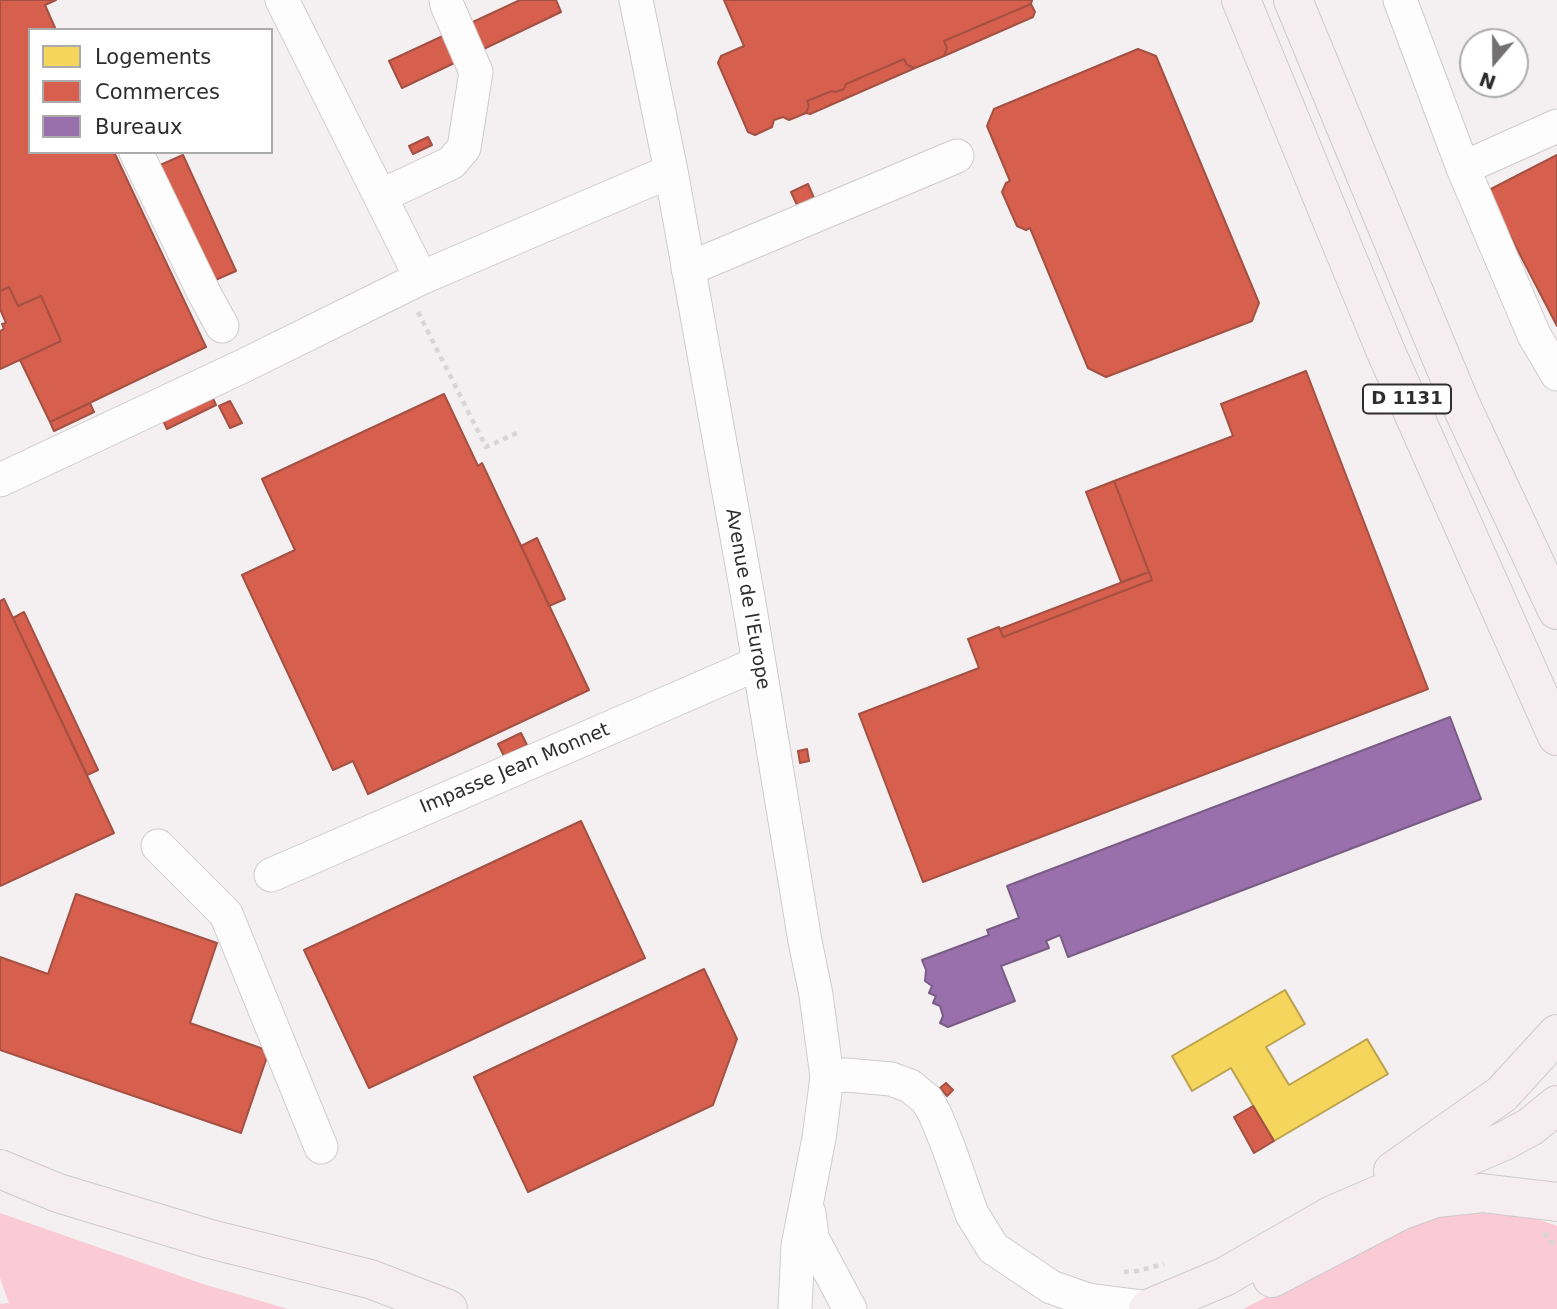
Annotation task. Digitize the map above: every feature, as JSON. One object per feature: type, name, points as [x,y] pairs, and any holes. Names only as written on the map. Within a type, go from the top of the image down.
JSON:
[{"type":"main road","name":"D 1131","points":[[1241,0],[1386,352],[1557,736]]},
{"type":"main road","name":"D 1131","points":[[1293,0],[1461,405],[1557,610]]},
{"type":"main road","points":[[1461,405],[1557,570]]},
{"type":"main road","points":[[1150,1308],[1224,1277],[1332,1215],[1502,1094],[1557,1034]]},
{"type":"main road","points":[[1332,1215],[1503,1141],[1530,1127],[1557,1105]]},
{"type":"main road","points":[[0,1168],[58,1194],[210,1239],[370,1279],[448,1309]]},
{"type":"main road","points":[[1206,1309],[1400,1211],[1436,1199],[1482,1193],[1557,1202]]},
{"type":"street","points":[[282,0],[381,197],[413,282]]},
{"type":"street","points":[[381,197],[451,163],[464,148],[475,72],[446,0]]},
{"type":"street","name":"Avenue de l'Europe","points":[[636,0],[671,171],[816,995],[827,1077],[808,1200]]},
{"type":"street","points":[[1400,0],[1463,168],[1534,335],[1557,374]]},
{"type":"street","points":[[1463,168],[1557,126]]},
{"type":"street","points":[[137,154],[222,326]]},
{"type":"street","points":[[688,269],[957,156]]},
{"type":"street","points":[[0,480],[243,366],[413,282],[671,171]]},
{"type":"street","name":"Impasse Jean Monnet","points":[[271,875],[759,663]]},
{"type":"street","points":[[158,846],[226,914],[321,1146]]},
{"type":"street","points":[[827,1077],[846,1075],[891,1079],[910,1086],[927,1100],[948,1146],[972,1214],[993,1248],[1051,1287],[1088,1300],[1150,1308]]},
{"type":"street","points":[[795,1309],[798,1246],[808,1200]]},
{"type":"street","points":[[808,1200],[811,1238],[850,1309]]},
{"type":"path","points":[[413,282],[486,447],[519,432]]},
{"type":"path","points":[[1124,1272],[1174,1261]]},
{"type":"shaded area","points":[[1515,1211],[1557,1226],[1557,1309],[1243,1309],[1429,1213]]},
{"type":"shaded area","points":[[0,1213],[203,1284],[288,1309],[0,1309],[0,1304],[9,1303],[0,1278]]},
{"type":"building: Logements","points":[[1285,990],[1305,1024],[1266,1047],[1289,1085],[1367,1039],[1388,1074],[1274,1141],[1231,1068],[1192,1091],[1172,1056]]},
{"type":"building: Commerces","points":[[0,0],[56,0],[45,5],[55,28],[28,28],[28,154],[115,154],[206,347],[50,422],[20,360],[61,341],[41,296],[18,306],[9,287],[0,291]]},
{"type":"building: Commerces","points":[[520,0],[556,0],[561,12],[402,88],[389,61]]},
{"type":"building: Commerces","points":[[724,0],[1032,0],[1031,4],[944,41],[947,48],[944,56],[915,68],[907,65],[904,59],[846,84],[844,89],[807,101],[809,106],[806,113],[789,120],[783,117],[774,120],[772,127],[755,135],[748,132],[718,63],[721,56],[744,46]]},
{"type":"building: Commerces","points":[[1031,4],[1035,12],[1033,17],[944,56],[947,48],[944,41]]},
{"type":"building: Commerces","points":[[1138,49],[1156,56],[1259,303],[1252,321],[1106,377],[1088,368],[1030,228],[1026,230],[1017,226],[1002,192],[1010,181],[987,126],[994,109]]},
{"type":"building: Commerces","points":[[904,59],[907,65],[915,68],[810,114],[806,113],[809,106],[807,101],[844,89],[846,84]]},
{"type":"building: Commerces","points":[[428,137],[432,145],[413,154],[409,146]]},
{"type":"building: Commerces","points":[[183,155],[236,271],[213,281],[158,166]]},
{"type":"building: Commerces","points":[[1557,155],[1557,326],[1487,191]]},
{"type":"building: Commerces","points":[[808,184],[814,198],[797,205],[791,192]]},
{"type":"building: Commerces","points":[[9,287],[18,306],[41,296],[61,341],[0,369],[0,331],[4,329],[2,324],[6,323],[0,309],[0,291]]},
{"type":"building: Commerces","points":[[1306,371],[1428,689],[923,882],[859,714],[979,668],[968,639],[999,627],[1003,637],[1152,580],[1114,481],[1233,436],[1221,404]]},
{"type":"building: Commerces","points":[[210,392],[216,405],[167,429],[161,416]]},
{"type":"building: Commerces","points":[[444,394],[478,466],[482,463],[589,690],[368,794],[353,761],[333,770],[242,575],[295,550],[262,479]]},
{"type":"building: Commerces","points":[[230,401],[242,423],[230,428],[219,406]]},
{"type":"building: Commerces","points":[[90,403],[94,412],[54,431],[50,422]]},
{"type":"building: Commerces","points":[[1114,481],[1149,572],[1121,582],[1086,492]]},
{"type":"building: Commerces","points":[[537,538],[565,599],[549,606],[521,546]]},
{"type":"building: Commerces","points":[[1149,572],[1152,580],[1003,637],[1000,629]]},
{"type":"building: Commerces","points":[[4,599],[114,833],[0,886],[0,601]]},
{"type":"building: Commerces","points":[[24,612],[98,770],[87,775],[13,618]]},
{"type":"building: Commerces","points":[[521,733],[527,745],[504,756],[498,744]]},
{"type":"building: Commerces","points":[[807,749],[809,761],[800,763],[798,751]]},
{"type":"building: Commerces","points":[[581,821],[645,958],[369,1088],[304,950]]},
{"type":"building: Commerces","points":[[76,894],[217,943],[190,1023],[269,1051],[241,1133],[0,1050],[0,957],[48,974]]},
{"type":"building: Commerces","points":[[704,969],[737,1039],[713,1105],[528,1192],[474,1077]]},
{"type":"building: Commerces","points":[[946,1083],[953,1090],[947,1096],[940,1088]]},
{"type":"building: Commerces","points":[[1253,1106],[1274,1141],[1254,1153],[1234,1117]]},
{"type":"building: Bureaux","points":[[1450,717],[1481,799],[1068,957],[1060,935],[1046,941],[1049,948],[1001,966],[1015,1001],[948,1027],[940,1023],[943,1016],[940,1006],[933,1003],[936,996],[929,993],[932,986],[925,981],[926,970],[922,960],[989,935],[987,930],[1019,918],[1007,886]]}]
